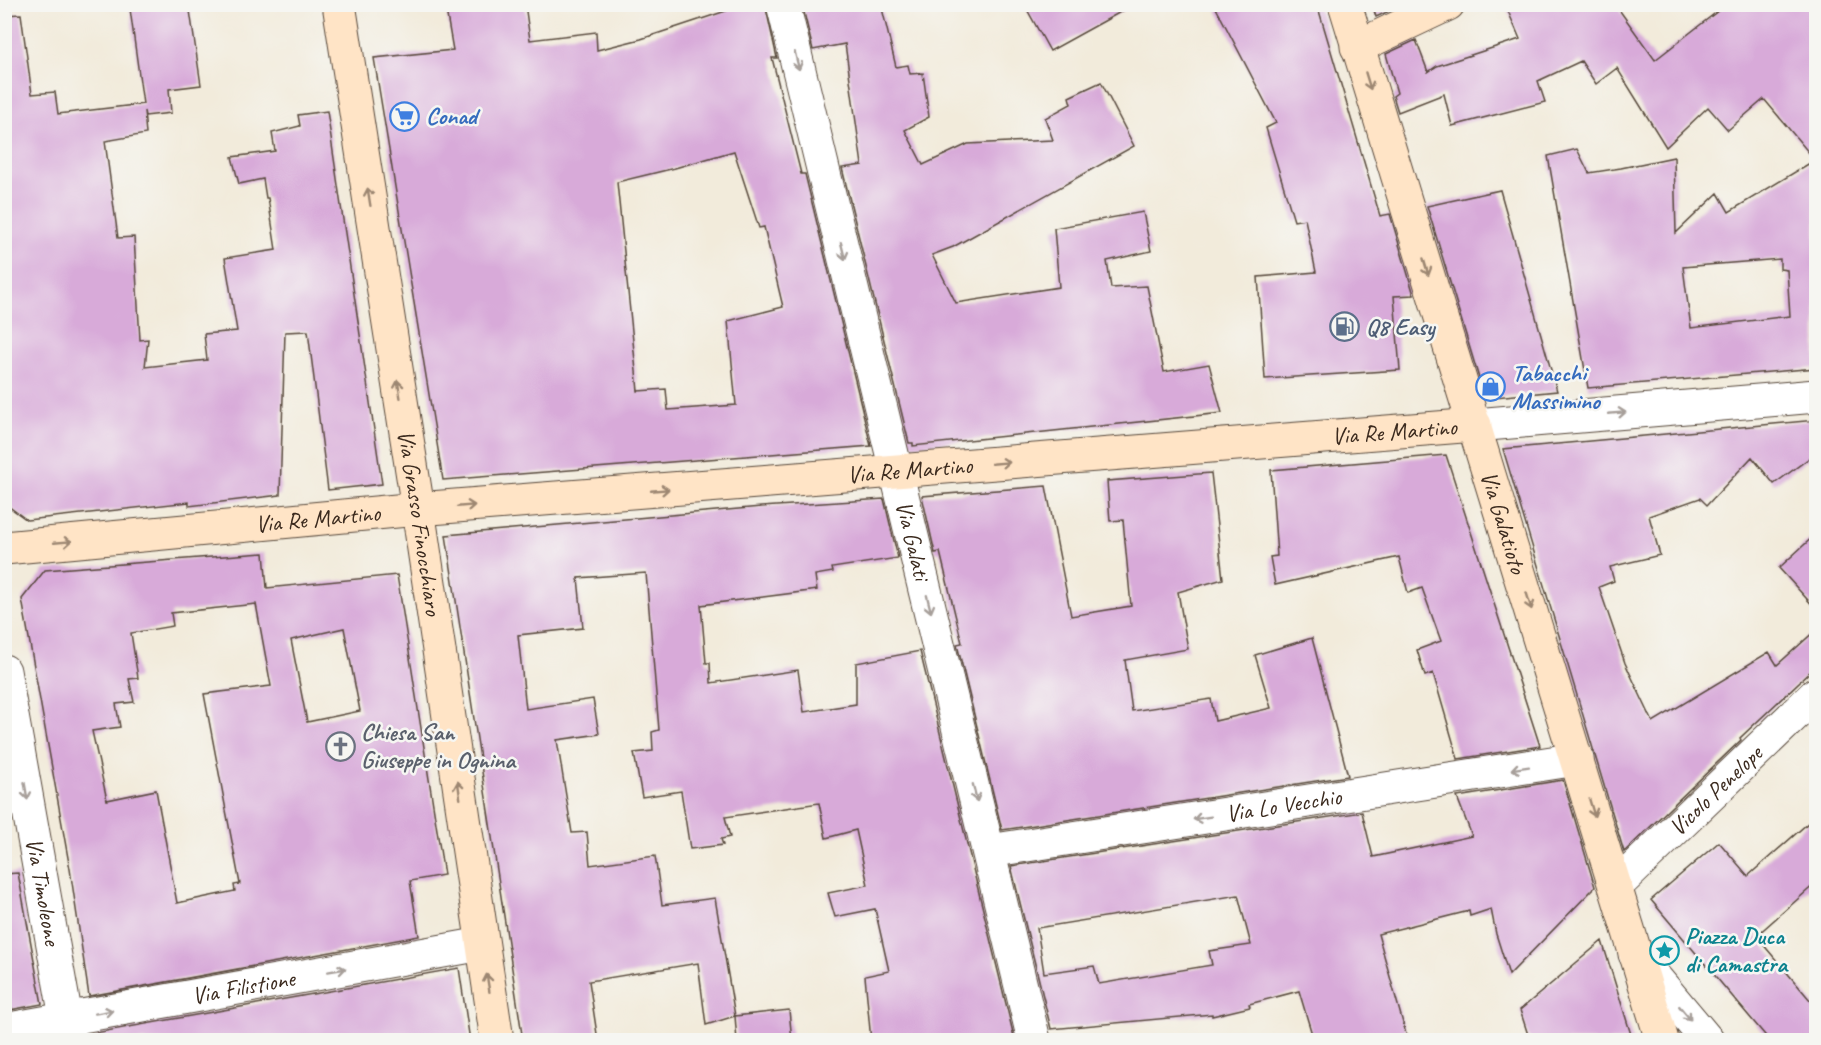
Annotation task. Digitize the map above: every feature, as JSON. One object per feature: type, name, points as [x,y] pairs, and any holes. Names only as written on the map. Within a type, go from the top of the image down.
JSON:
[{"type":"main road","name":"Via Grasso Finocchiaro","points":[[339,4],[418,509],[497,1041]]},
{"type":"main road","name":"Via Galatioto","points":[[1345,4],[1662,1041]]},
{"type":"main road","points":[[1357,47],[1448,4]]},
{"type":"main road","name":"Via Re Martino","points":[[4,548],[418,509],[1475,425]]},
{"type":"street","name":"Via Galati","points":[[783,4],[1034,1041]]},
{"type":"street","name":"Via Re Martino","points":[[1475,425],[1816,396]]},
{"type":"street","name":"Via Timoleone","points":[[4,671],[68,1030]]},
{"type":"street","name":"Vicolo Penelope","points":[[1616,886],[1816,694]]},
{"type":"street","name":"Via Lo Vecchio","points":[[989,851],[1577,759]]},
{"type":"street","name":"Via Filistione","points":[[4,1030],[68,1030],[482,944]]},
{"type":"street","points":[[1635,954],[1707,1041]]},
{"type":"building","points":[[162,4],[189,4],[201,85],[169,89],[171,113],[145,116],[144,111],[146,134],[105,141],[118,238],[134,237],[140,340],[148,339],[145,367],[207,360],[204,334],[237,331],[225,258],[276,250],[263,179],[239,184],[232,157],[275,151],[272,133],[300,126],[298,115],[327,111],[382,484],[328,490],[308,331],[285,332],[280,495],[189,506],[189,502],[27,520],[4,503],[4,15],[21,14],[32,94],[55,92],[58,114],[143,104],[130,9]]},
{"type":"building","points":[[445,4],[525,4],[530,40],[596,32],[597,50],[641,39],[747,4],[765,4],[777,58],[772,58],[801,174],[805,174],[871,446],[443,480],[374,58],[453,50]],"holes":[[[734,151],[759,228],[764,227],[783,307],[728,321],[736,405],[668,410],[666,389],[638,391],[617,182]]]},
{"type":"building","points":[[802,4],[881,4],[896,67],[908,65],[910,74],[923,73],[929,117],[905,130],[923,165],[968,144],[1053,140],[1045,118],[1071,104],[1069,97],[1101,82],[1134,146],[953,247],[932,255],[956,303],[1059,287],[1054,228],[1143,212],[1151,251],[1107,261],[1111,288],[1147,286],[1164,372],[1209,364],[1222,413],[913,446],[913,443],[909,443],[842,168],[862,165],[845,44],[813,50]]},
{"type":"building","points":[[1024,4],[1135,4],[1050,51]]},
{"type":"building","points":[[1214,4],[1317,4],[1380,216],[1390,214],[1414,295],[1394,296],[1400,370],[1265,379],[1258,277],[1316,272],[1305,219],[1294,221],[1266,128],[1276,123]]},
{"type":"building","points":[[1372,4],[1402,4],[1402,5],[1376,17]]},
{"type":"building","points":[[1505,4],[1615,4],[1655,60],[1727,4],[1816,4],[1816,368],[1588,388],[1548,156],[1577,149],[1589,173],[1674,157],[1676,233],[1718,193],[1729,212],[1815,160],[1764,99],[1728,130],[1708,107],[1666,147],[1617,68],[1596,84],[1581,61],[1538,81],[1545,102],[1452,126],[1444,94],[1398,112],[1393,96],[1397,93],[1386,54],[1416,40],[1428,72],[1437,66],[1520,39]],"holes":[[[1780,259],[1780,269],[1787,270],[1790,316],[1691,328],[1683,267]]]},
{"type":"building","points":[[1500,190],[1557,391],[1485,398],[1427,206]]},
{"type":"building","points":[[1816,420],[1816,453],[1774,484],[1752,457],[1707,505],[1700,498],[1649,516],[1660,555],[1610,567],[1614,581],[1599,587],[1625,663],[1653,722],[1769,652],[1777,665],[1816,630],[1816,666],[1624,852],[1503,449]]},
{"type":"building","points":[[1446,455],[1540,746],[1458,759],[1433,673],[1425,676],[1417,650],[1441,641],[1422,588],[1408,593],[1399,557],[1275,585],[1270,557],[1277,556],[1271,470]]},
{"type":"building","points":[[1211,473],[1223,579],[1178,592],[1188,649],[1125,660],[1132,711],[1211,699],[1215,721],[1271,708],[1255,655],[1312,638],[1348,776],[1002,830],[957,644],[962,643],[940,552],[935,553],[922,496],[1046,486],[1071,616],[1131,606],[1123,520],[1110,521],[1107,481]]},
{"type":"building","points":[[884,499],[898,558],[832,568],[833,572],[815,575],[817,590],[701,605],[706,663],[710,663],[711,683],[798,670],[804,712],[856,704],[856,663],[920,651],[1015,1041],[871,1041],[865,976],[889,971],[875,909],[835,917],[828,893],[868,885],[856,830],[826,838],[819,803],[725,817],[730,837],[721,839],[723,845],[690,849],[681,791],[642,797],[634,753],[653,751],[652,732],[659,730],[646,573],[578,578],[583,628],[518,635],[526,709],[593,699],[599,734],[557,740],[572,833],[587,832],[590,865],[655,856],[662,905],[715,898],[735,1016],[706,1025],[698,963],[589,981],[598,1041],[523,1041],[446,535],[761,507]]},
{"type":"building","points":[[1816,534],[1816,609],[1779,568]]},
{"type":"building","points":[[264,553],[267,588],[397,575],[444,875],[410,881],[419,936],[89,996],[70,869],[22,599],[45,570]],"holes":[[[256,604],[271,686],[204,694],[240,884],[234,885],[235,891],[177,903],[156,790],[107,800],[92,731],[120,727],[116,704],[134,702],[129,679],[138,678],[131,633],[173,626],[171,613]],[[344,628],[360,711],[307,722],[291,640]]]},
{"type":"building","points":[[1563,780],[1595,887],[1509,975],[1491,909],[1470,916],[1469,911],[1378,934],[1408,1041],[1314,1041],[1299,991],[1249,1004],[1250,1007],[1212,1016],[1212,1014],[1051,1029],[1011,866],[1362,812],[1373,857],[1472,836],[1457,797]],"holes":[[[1238,895],[1251,945],[1209,951],[1212,965],[1099,984],[1094,966],[1044,973],[1037,928]]]},
{"type":"building","points":[[1816,816],[1816,883],[1756,936],[1816,1007],[1816,1041],[1770,1041],[1651,900],[1719,842],[1748,876]]},
{"type":"building","points":[[18,873],[42,1004],[4,1011],[4,874]]},
{"type":"building","points":[[1602,941],[1633,1041],[1530,1041],[1520,1010]]},
{"type":"building","points":[[459,968],[470,1041],[96,1041],[95,1033]]},
{"type":"building","points":[[789,1010],[792,1041],[737,1041],[735,1016]]},
{"type":"place","name":"Conad","points":[[405,116]]},
{"type":"place","name":"Q8 Easy","points":[[1345,327]]},
{"type":"place","name":"Tabacchi Massimino","points":[[1491,387]]},
{"type":"place","name":"Chiesa San Giuseppe in Ognina","points":[[340,746]]},
{"type":"place","name":"Piazza Duca di Camastra","points":[[1664,950]]}]
